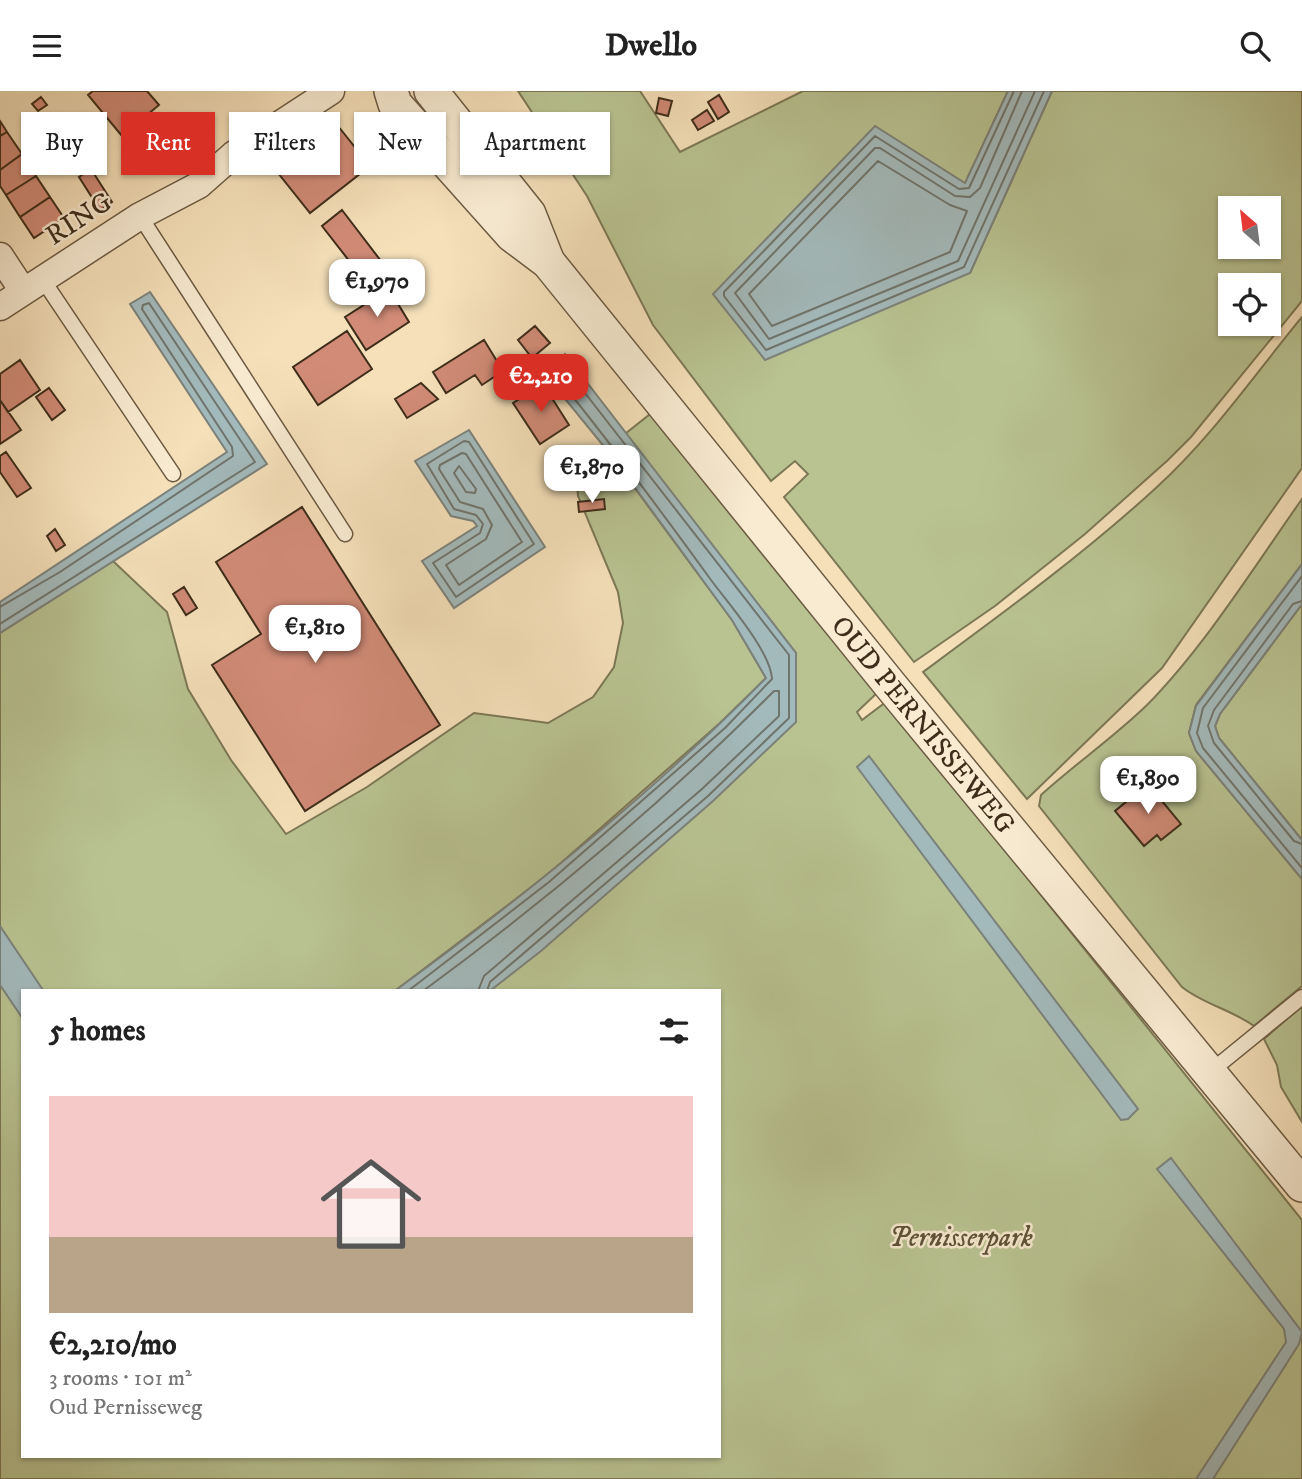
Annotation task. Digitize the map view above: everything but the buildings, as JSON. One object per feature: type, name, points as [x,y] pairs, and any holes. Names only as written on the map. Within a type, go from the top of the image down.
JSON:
[{"type":"street","name":"RING","points":[[0,307],[140,216],[199,184],[233,155],[331,91]]},
{"type":"street","name":"OUD PERNISSEWEG","points":[[391,91],[395,104],[512,235],[548,262],[891,686],[1302,1185]]},
{"type":"street","name":"OUD PERNISSEWEG","points":[[431,91],[529,214],[548,262]]},
{"type":"street","points":[[0,256],[33,286]]},
{"type":"lane","points":[[140,216],[345,534]]},
{"type":"lane","points":[[33,286],[173,474]]},
{"type":"lane","points":[[1210,1072],[1302,997]]},
{"type":"green space","points":[[518,91],[640,91],[680,152],[803,91],[1008,91],[965,184],[970,273],[1052,91],[1302,91],[1302,301],[1281,327],[1281,273],[1218,273],[1218,336],[1273,336],[1191,437],[1168,460],[1085,534],[995,606],[914,662],[784,497],[808,474],[795,461],[771,481],[653,325],[587,196],[573,175],[610,175],[610,112],[532,112]]},
{"type":"green space","points":[[1302,317],[1302,468],[1162,668],[1027,799],[923,672],[1072,559],[1157,487],[1215,426]]},
{"type":"green space","name":"Pernisserpark","points":[[654,411],[878,692],[857,712],[862,720],[886,702],[1302,1220],[1302,1479],[0,1479],[0,633],[113,561],[167,612],[188,689],[231,760],[286,834],[367,787],[474,713],[548,723],[593,697],[614,667],[623,623],[618,592],[578,496],[577,481],[590,456],[603,445],[732,620],[766,678],[720,723],[545,877],[397,989],[21,989],[21,1458],[721,1458],[721,989],[411,989],[796,676],[796,653],[625,434]]},
{"type":"green space","points":[[1302,499],[1302,564],[1196,705],[1189,733],[1196,751],[1302,879],[1302,986],[1254,1026],[1182,987],[1039,806],[1041,795],[1134,717],[1168,682],[1228,605]]},
{"type":"green space","points":[[1302,604],[1302,840],[1219,738],[1215,726],[1220,714]]},
{"type":"green space","points":[[1302,1006],[1302,1122],[1281,1087],[1277,1065],[1264,1039]]},
{"type":"water","points":[[1008,91],[1052,91],[970,273],[765,360],[713,294],[875,126],[965,183]]},
{"type":"water","points":[[150,292],[267,464],[0,633],[0,602],[227,452],[130,304]]},
{"type":"water","points":[[565,354],[796,653],[796,722],[713,801],[541,951],[492,989],[397,989],[540,880],[634,802],[766,678],[732,620],[611,455],[544,373]]},
{"type":"water","points":[[469,430],[545,547],[454,608],[422,561],[477,526],[473,521],[451,516],[415,461]]},
{"type":"water","points":[[1302,564],[1302,604],[1220,714],[1215,726],[1219,738],[1302,840],[1302,879],[1196,751],[1189,733],[1196,706]]},
{"type":"water","points":[[869,756],[1138,1109],[1128,1119],[1121,1120],[857,767]]},
{"type":"water","points":[[0,926],[42,989],[21,989],[21,1016],[0,985]]},
{"type":"water","points":[[1171,1158],[1302,1332],[1299,1344],[1213,1479],[1196,1479],[1286,1342],[1284,1329],[1157,1169]]}]
